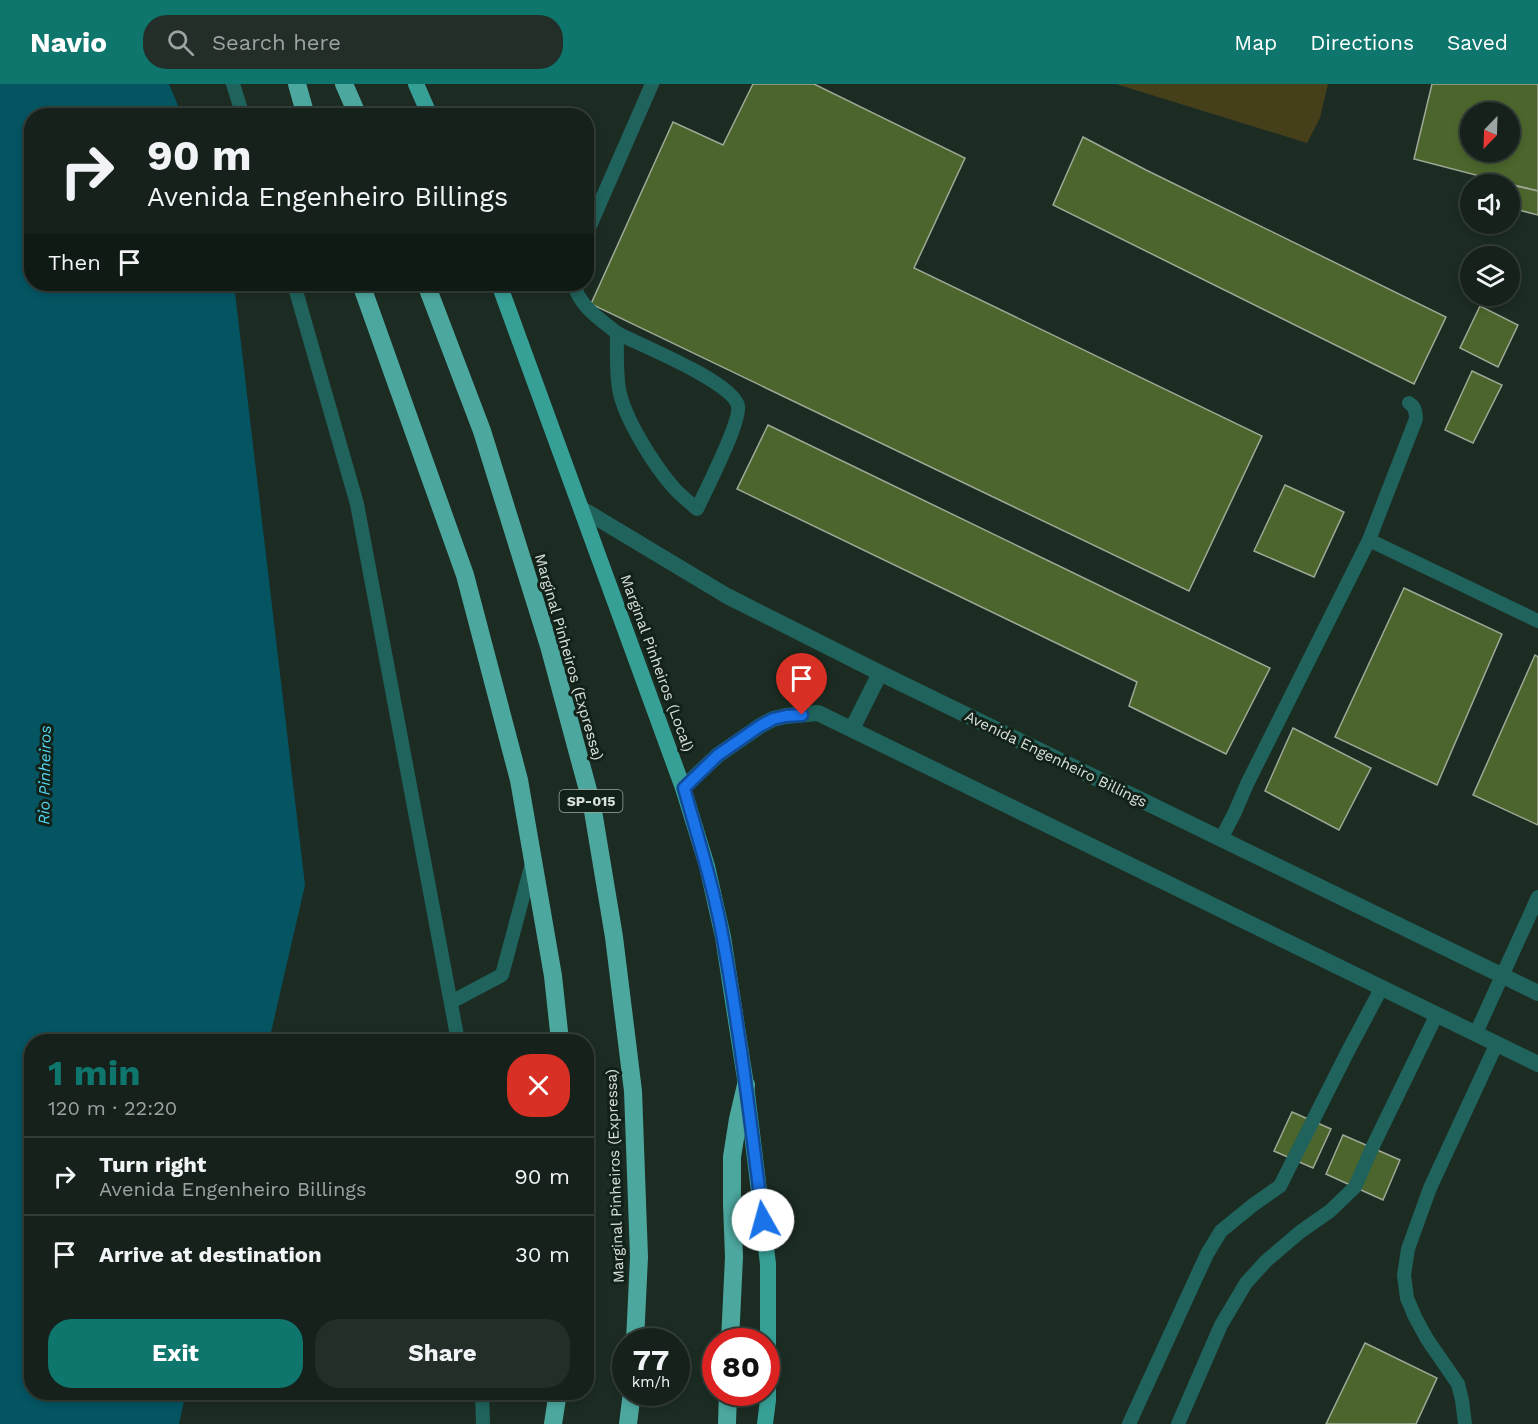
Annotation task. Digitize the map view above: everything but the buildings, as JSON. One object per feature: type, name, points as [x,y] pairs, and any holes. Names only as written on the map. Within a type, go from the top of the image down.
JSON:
[{"type":"highway","points":[[297,84],[304,108]]},
{"type":"highway","points":[[344,84],[354,108]]},
{"type":"highway","points":[[416,84],[426,108]]},
{"type":"highway","points":[[364,291],[465,574],[519,780],[553,976],[559,1034]]},
{"type":"highway","name":"Marginal Pinheiros (Expressa)","points":[[429,291],[482,431],[549,646],[592,805],[614,937],[633,1091],[639,1257],[636,1328]]},
{"type":"highway","name":"Marginal Pinheiros (Local)","points":[[502,291],[684,788],[707,866],[723,937],[746,1085],[768,1264],[768,1400],[765,1424]]},
{"type":"highway","points":[[731,1328],[734,1257],[732,1157],[746,1085]]},
{"type":"highway","points":[[553,1424],[557,1400]]},
{"type":"highway","points":[[628,1424],[630,1406]]},
{"type":"highway","points":[[727,1424],[728,1406]]},
{"type":"street","name":"Avenida Engenheiro Billings","points":[[582,509],[727,596],[880,673],[1538,993]]},
{"type":"street","points":[[852,729],[880,673]]},
{"type":"street","points":[[684,788],[718,755],[760,726],[773,719],[786,716],[818,713],[1538,1064]]},
{"type":"lane","points":[[233,84],[240,108]]},
{"type":"lane","points":[[594,218],[652,84]]},
{"type":"lane","points":[[296,291],[357,504],[458,1034]]},
{"type":"lane","points":[[576,291],[584,305],[617,333],[709,378],[724,388],[738,406],[737,417],[723,453],[697,509],[673,487],[655,462],[627,412],[619,390],[617,333]]},
{"type":"lane","points":[[1221,839],[1370,540],[1416,419],[1414,406],[1409,403]]},
{"type":"lane","points":[[1370,540],[1538,621]]},
{"type":"lane","points":[[451,1002],[501,975],[532,861]]},
{"type":"lane","points":[[1476,1033],[1538,897]]},
{"type":"lane","points":[[1129,1424],[1207,1254],[1221,1231],[1280,1186],[1382,987]]},
{"type":"lane","points":[[1178,1424],[1221,1324],[1246,1283],[1266,1261],[1300,1232],[1330,1211],[1355,1187],[1437,1014]]},
{"type":"lane","points":[[1465,1424],[1458,1384],[1415,1317],[1407,1298],[1404,1275],[1407,1249],[1430,1188],[1497,1043]]},
{"type":"lane","points":[[482,1400],[483,1424]]},
{"type":"shaded area","points":[[1116,84],[1328,84],[1320,118],[1307,143]]},
{"type":"water","name":"Rio Pinheiros","points":[[0,84],[169,84],[179,108],[24,108],[24,291],[235,291],[305,885],[271,1034],[24,1034],[24,1400],[184,1400],[179,1424],[0,1424]]},
{"type":"route","points":[[763,1220],[746,1085],[723,937],[707,866],[684,788],[702,768],[760,726],[773,719],[802,715]]}]
